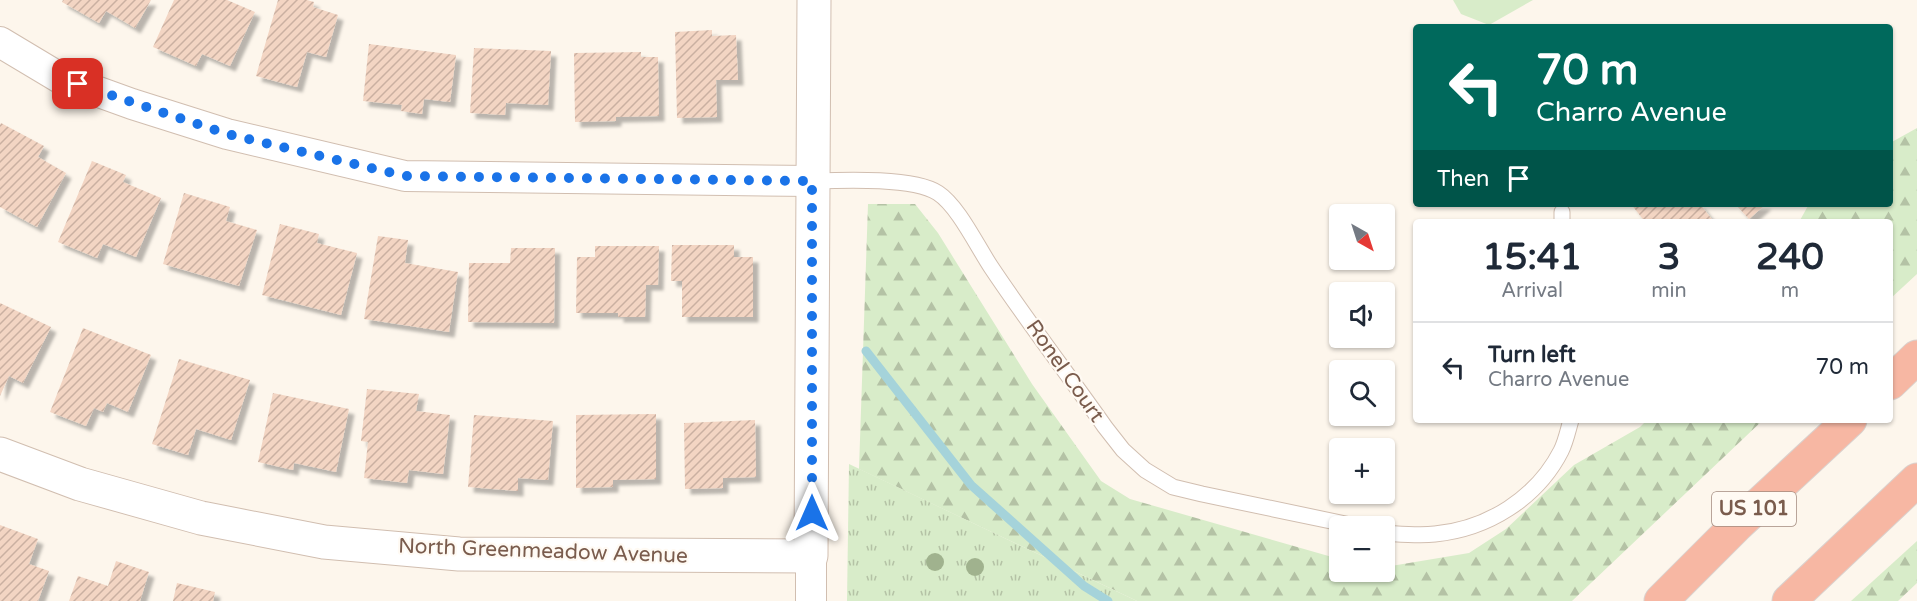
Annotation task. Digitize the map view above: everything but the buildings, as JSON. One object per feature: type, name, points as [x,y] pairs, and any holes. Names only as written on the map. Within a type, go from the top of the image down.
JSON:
[{"type":"highway","points":[[1893,380],[1917,357]]},
{"type":"highway","name":"US 101","points":[[1661,601],[1737,525],[1847,423]]},
{"type":"highway","points":[[1790,601],[1917,480]]},
{"type":"street","points":[[811,601],[814,0]]},
{"type":"street","points":[[0,42],[60,78],[132,104],[227,134],[405,176],[812,181]]},
{"type":"street","name":"North Greenmeadow Avenue","points":[[0,454],[80,484],[201,518],[324,542],[459,554],[812,556]]},
{"type":"lane","name":"Ronel Court","points":[[812,181],[848,180],[917,184],[939,193],[955,210],[991,267],[1105,427],[1145,470],[1173,487],[1329,520]]},
{"type":"lane","points":[[1395,533],[1434,535],[1465,529],[1496,516],[1523,499],[1546,476],[1562,449],[1570,423]]},
{"type":"green space","points":[[1453,0],[1533,0],[1491,24],[1461,14]]},
{"type":"green space","points":[[1917,128],[1917,274],[1893,296],[1893,219],[1801,219],[1807,207],[1893,207],[1893,141]]},
{"type":"green space","points":[[868,204],[915,204],[938,233],[1032,384],[1101,481],[1130,499],[1329,556],[1329,582],[1395,582],[1395,565],[1469,553],[1506,529],[1574,465],[1644,423],[1760,423],[1572,601],[1137,601],[859,469]]},
{"type":"green space","points":[[849,464],[1137,601],[847,601]]},
{"type":"green space","points":[[1917,541],[1917,583],[1898,601],[1851,601]]},
{"type":"waterway","points":[[866,351],[971,485],[1084,586],[1108,601]]},
{"type":"route","points":[[78,84],[227,134],[405,176],[812,181],[812,513]]}]
